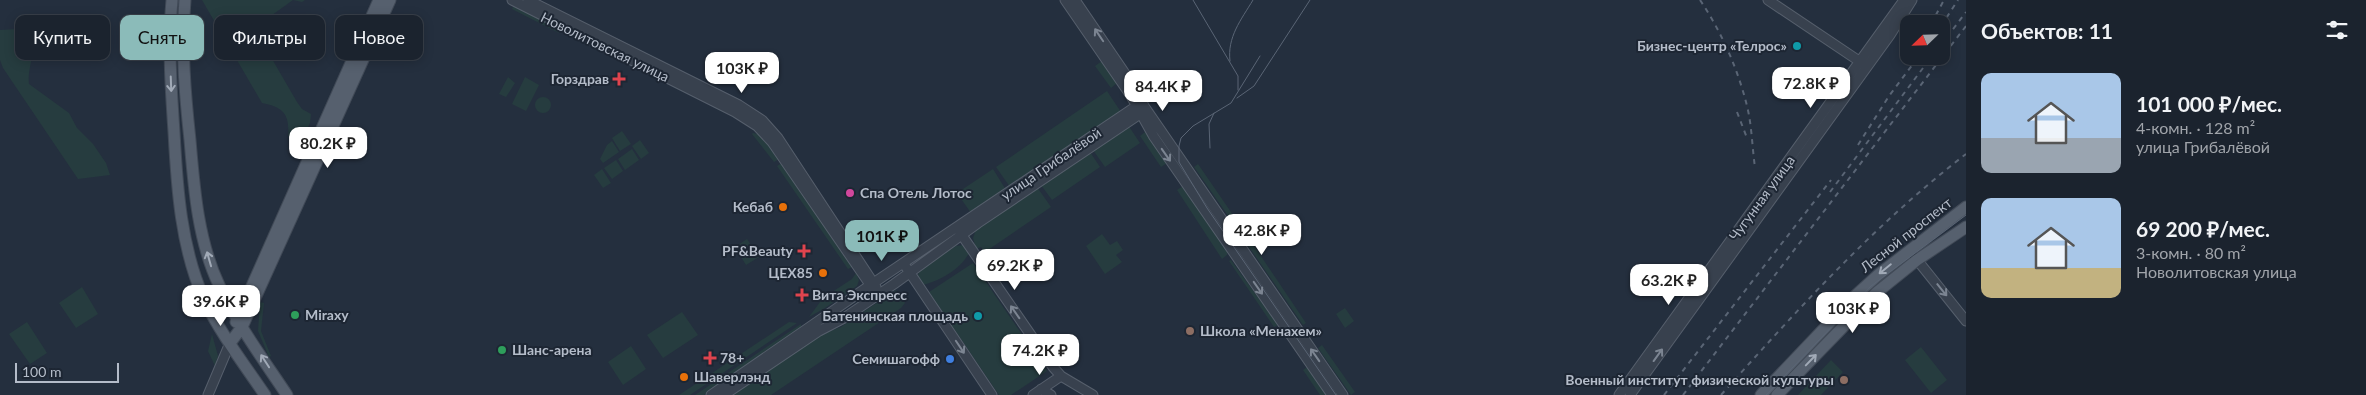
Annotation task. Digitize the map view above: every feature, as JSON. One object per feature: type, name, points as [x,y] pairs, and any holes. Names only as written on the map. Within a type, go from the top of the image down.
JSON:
[{"type":"main road","points":[[172,0],[171,89],[177,173],[186,243],[204,299],[230,343],[265,395]]},
{"type":"main road","points":[[185,0],[185,92],[196,194],[212,268],[240,323],[287,395]]},
{"type":"main road","points":[[240,323],[379,0]]},
{"type":"main road","points":[[230,343],[390,0]]},
{"type":"main road","name":"Лесной проспект","points":[[1761,395],[1856,295],[1966,207]]},
{"type":"main road","name":"Лесной проспект","points":[[1777,395],[1860,309],[1917,260],[1966,227]]},
{"type":"street","name":"Новолитовская улица","points":[[512,0],[735,112],[757,126],[781,154],[879,294]]},
{"type":"street","name":"Новолитовская улица","points":[[528,0],[738,106],[762,120],[787,150],[872,284]]},
{"type":"street","points":[[1065,0],[1343,395]]},
{"type":"street","points":[[1075,0],[1137,91],[1140,109],[1332,395]]},
{"type":"street","points":[[1768,0],[1864,64]]},
{"type":"street","name":"Чугунная улица","points":[[1630,395],[1864,64],[1904,0]]},
{"type":"street","name":"Чугунная улица","points":[[1619,395],[1912,0]]},
{"type":"street","name":"улица Грибалёвой","points":[[724,395],[819,331],[844,318],[879,294],[959,232],[1140,109]]},
{"type":"street","points":[[959,232],[1053,367],[1061,376],[1093,395]]},
{"type":"street","name":"улица Грибалёвой","points":[[711,395],[903,263],[959,232]]},
{"type":"street","points":[[1910,250],[1966,321]]},
{"type":"street","points":[[903,263],[992,395]]},
{"type":"street","points":[[208,395],[230,343]]},
{"type":"street","points":[[1033,395],[1061,376]]},
{"type":"street","points":[[1042,389],[1051,395]]},
{"type":"green space","points":[[202,0],[293,0],[272,15],[214,15],[214,21]]},
{"type":"green space","points":[[514,5],[560,29],[559,33],[512,9]]},
{"type":"green space","points":[[15,29],[15,60],[31,60],[29,84],[69,113],[77,128],[93,144],[106,163],[110,175],[78,179],[3,68],[0,60],[0,30]]},
{"type":"green space","points":[[237,60],[273,60],[297,102],[302,109],[311,114],[310,123],[302,140],[288,136],[288,122],[280,109],[262,103]]},
{"type":"green space","points":[[1102,61],[1117,83],[1111,88],[1095,66]]},
{"type":"green space","points":[[508,77],[515,83],[506,97],[499,94]]},
{"type":"green space","points":[[525,77],[539,85],[526,111],[512,104]]},
{"type":"green space","points":[[1107,91],[1121,112],[1010,187],[996,167]]},
{"type":"green space","points":[[540,97],[546,97],[551,102],[549,111],[540,113],[535,108],[535,102]]},
{"type":"green space","points":[[1128,125],[1140,143],[1105,167],[1093,150]]},
{"type":"green space","points":[[622,131],[631,144],[620,151],[612,138]]},
{"type":"green space","points":[[1145,132],[1167,163],[1161,167],[1140,136]]},
{"type":"green space","points":[[753,133],[762,135],[779,159],[774,162]]},
{"type":"green space","points":[[640,140],[649,153],[641,159],[632,146]]},
{"type":"green space","points":[[612,141],[619,152],[603,163],[600,159],[607,145]]},
{"type":"green space","points":[[632,149],[639,160],[625,170],[618,159]]},
{"type":"green space","points":[[1090,152],[1100,167],[1052,200],[1041,185]]},
{"type":"green space","points":[[616,160],[623,171],[612,179],[604,168]]},
{"type":"green space","points":[[782,163],[852,267],[848,269],[777,166]]},
{"type":"green space","points":[[1198,164],[1242,228],[1238,230],[1194,167]]},
{"type":"green space","points":[[602,169],[611,183],[603,188],[594,175]]},
{"type":"green space","points":[[993,169],[1006,190],[971,213],[957,193]]},
{"type":"green space","points":[[1183,186],[1227,250],[1227,255],[1222,259],[1177,190]]},
{"type":"green space","points":[[1037,187],[1051,207],[985,252],[981,247],[976,249],[973,238],[976,230]]},
{"type":"green space","points":[[1244,231],[1306,323],[1303,325],[1240,234]]},
{"type":"green space","points":[[1102,234],[1110,245],[1117,241],[1123,250],[1116,255],[1122,262],[1105,274],[1086,246]]},
{"type":"green space","points":[[747,239],[759,257],[746,265],[735,247]]},
{"type":"green space","points":[[963,245],[969,253],[961,264],[936,281],[922,285],[918,275],[921,269],[956,246]]},
{"type":"green space","points":[[1231,260],[1278,325],[1274,327],[1229,261]]},
{"type":"green space","name":"Батенинская площадь","points":[[973,263],[1047,371],[1011,395],[999,395],[929,292]]},
{"type":"green space","points":[[856,273],[859,280],[857,286],[809,317],[823,298],[852,279]]},
{"type":"green space","points":[[82,287],[98,314],[76,328],[59,303]]},
{"type":"green space","points":[[896,290],[905,303],[901,308],[771,395],[731,395],[820,335],[841,327]]},
{"type":"green space","points":[[260,302],[264,303],[261,331],[271,356],[269,357],[258,331]]},
{"type":"green space","points":[[1345,308],[1354,321],[1345,328],[1336,314]]},
{"type":"green space","points":[[682,312],[698,335],[663,358],[647,335]]},
{"type":"green space","points":[[27,322],[47,353],[30,364],[9,334]]},
{"type":"green space","points":[[789,322],[797,323],[690,395],[679,395]]},
{"type":"green space","points":[[801,324],[801,329],[704,395],[695,395]]},
{"type":"green space","points":[[212,334],[218,356],[215,366],[208,351]]},
{"type":"green space","points":[[1322,345],[1355,392],[1351,395],[1318,348]]},
{"type":"green space","points":[[631,346],[646,369],[623,385],[608,362]]},
{"type":"green space","points":[[1921,347],[1947,380],[1931,393],[1905,360]]},
{"type":"green space","points":[[1831,360],[1843,372],[1821,395],[1798,395]]},
{"type":"green space","points":[[1307,367],[1326,395],[1320,395],[1303,370]]},
{"type":"tram line","points":[[1193,0],[1238,76],[1238,90]]},
{"type":"tram line","points":[[1230,61],[1233,36],[1253,0]]},
{"type":"tram line","points":[[1237,98],[1254,86],[1310,0]]},
{"type":"tram line","points":[[1260,56],[1231,103],[1193,126],[1181,138],[1179,162],[1207,208],[1336,395]]},
{"type":"tram line","points":[[1210,148],[1209,124],[1214,113]]},
{"type":"tram line","points":[[1766,395],[1871,286],[1966,215]]},
{"type":"railway","points":[[1700,0],[1722,37],[1739,78],[1749,114],[1755,167]]},
{"type":"railway","points":[[1936,15],[1944,0]]},
{"type":"railway","points":[[1948,15],[1958,0]]},
{"type":"railway","points":[[1950,33],[1966,12]]},
{"type":"railway","points":[[1683,395],[1966,26]]},
{"type":"railway","points":[[1858,145],[1889,96],[1912,65]]},
{"type":"railway","points":[[1830,192],[1925,65]]},
{"type":"railway","points":[[1737,112],[1747,138]]},
{"type":"railway","points":[[1721,395],[1808,300],[1868,239],[1932,181],[1966,154]]},
{"type":"railway","points":[[1664,395],[1831,180]]},
{"type":"place","name":"Бизнес-центр «Телрос»","points":[[1797,46]]},
{"type":"place","name":"Горздрав","points":[[619,79]]},
{"type":"place","name":"Спа Отель Лотос","points":[[850,193]]},
{"type":"place","name":"Кебаб","points":[[783,207]]},
{"type":"place","name":"PF&Beauty","points":[[804,251]]},
{"type":"place","name":"ЦЕХ85","points":[[823,273]]},
{"type":"place","name":"Вита Экспресс","points":[[802,295]]},
{"type":"place","name":"Miraxy","points":[[295,315]]},
{"type":"place","name":"Батенинская площадь","points":[[978,316]]},
{"type":"place","name":"Школа «Менахем»","points":[[1190,331]]},
{"type":"place","name":"Шанс-арена","points":[[502,350]]},
{"type":"place","name":"78+","points":[[710,358]]},
{"type":"place","name":"Семишагофф","points":[[950,359]]},
{"type":"place","name":"Шаверлэнд","points":[[684,377]]},
{"type":"place","name":"Военный институт физической культуры","points":[[1844,380]]}]
